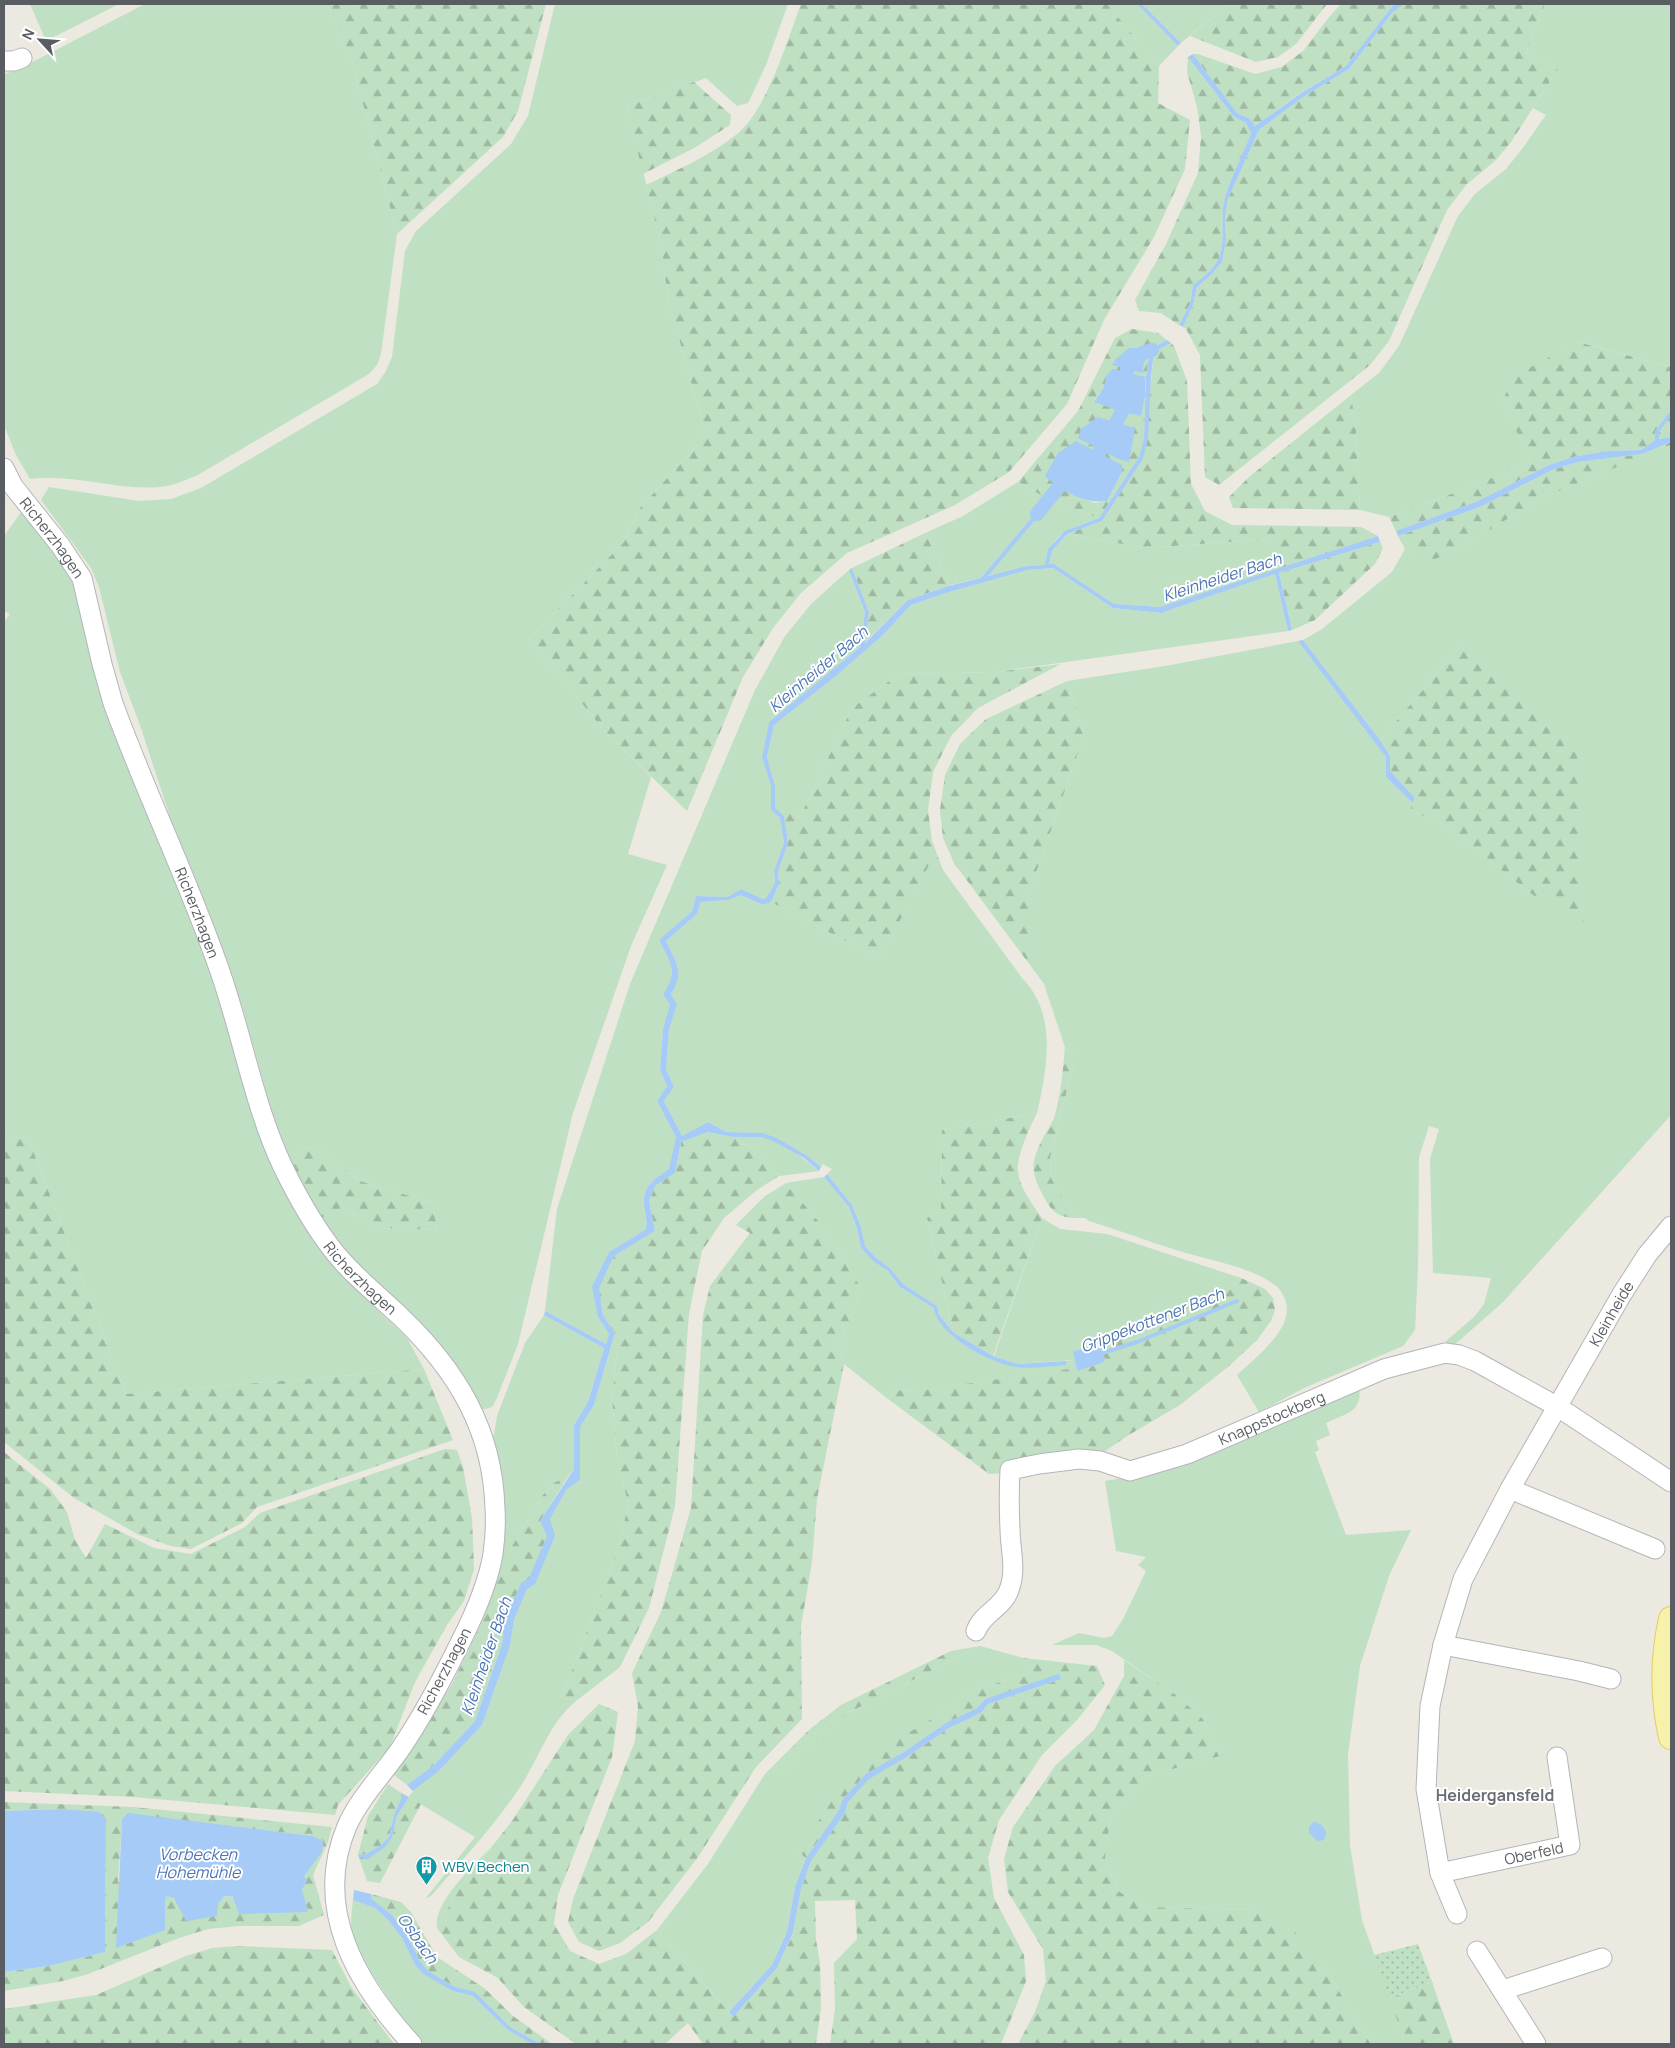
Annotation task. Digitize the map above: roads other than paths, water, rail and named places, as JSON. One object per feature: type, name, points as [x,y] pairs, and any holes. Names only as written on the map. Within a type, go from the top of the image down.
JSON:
[{"type":"main road","points":[[1671,1619],[1663,1674],[1669,1709],[1671,1737]]},
{"type":"street","name":"Richerzhagen","points":[[4,468],[8,488],[60,545],[82,578],[105,678],[113,703],[215,956],[280,1162],[313,1222],[342,1261],[422,1338],[450,1371],[472,1408],[486,1446],[495,1501],[496,1528],[490,1566],[480,1598],[443,1679],[431,1700],[352,1818],[345,1834],[335,1880],[336,1912],[348,1953],[375,1997],[412,2044]]},
{"type":"street","name":"Kleinheide","points":[[1457,1914],[1440,1873],[1426,1789],[1430,1706],[1442,1645],[1463,1579],[1510,1489],[1622,1294],[1647,1254],[1671,1226]]},
{"type":"street","name":"Knappstockberg","points":[[976,1631],[979,1623],[1000,1605],[1009,1592],[1014,1573],[1010,1530],[1010,1470],[1079,1459],[1100,1461],[1130,1472],[1187,1454],[1384,1369],[1444,1354],[1459,1355],[1475,1360],[1558,1407],[1671,1482]]},
{"type":"street","points":[[1510,1489],[1655,1549]]},
{"type":"street","points":[[1442,1645],[1580,1671],[1611,1679]]},
{"type":"street","name":"Oberfeld","points":[[1440,1873],[1570,1845],[1557,1757]]},
{"type":"street","points":[[1477,1951],[1536,2044]]},
{"type":"street","points":[[1503,1990],[1602,1958]]},
{"type":"water","points":[[1137,4],[1142,4],[1181,43],[1178,46]]},
{"type":"water","points":[[1394,4],[1404,4],[1392,13],[1349,69],[1303,97],[1259,130],[1228,199],[1225,217],[1226,240],[1222,262],[1197,287],[1193,305],[1183,327],[1179,325],[1190,304],[1193,285],[1207,274],[1221,253],[1225,198],[1251,133],[1246,123],[1234,117],[1188,57],[1193,54],[1237,113],[1250,119],[1255,126],[1301,93],[1346,66]]},
{"type":"water","points":[[1167,340],[1171,343],[1154,352],[1148,439],[1143,459],[1102,521],[1067,534],[1052,551],[1049,564],[1054,564],[1114,604],[1160,607],[1378,536],[1380,542],[1279,573],[1292,630],[1288,631],[1275,574],[1161,613],[1113,608],[1053,568],[1028,570],[949,592],[911,605],[883,635],[836,676],[774,725],[767,757],[775,786],[775,808],[784,816],[788,843],[778,872],[779,884],[771,902],[763,905],[741,895],[728,900],[701,902],[697,914],[666,941],[676,961],[678,980],[671,994],[677,1004],[669,1030],[666,1069],[674,1087],[664,1101],[682,1136],[708,1122],[726,1132],[763,1133],[777,1138],[806,1155],[821,1167],[819,1171],[804,1158],[762,1137],[733,1137],[708,1132],[681,1142],[675,1173],[655,1186],[649,1201],[655,1231],[614,1256],[599,1288],[603,1315],[615,1333],[594,1405],[580,1427],[580,1480],[567,1489],[550,1519],[555,1536],[535,1584],[527,1589],[514,1620],[510,1646],[482,1725],[439,1771],[413,1791],[407,1785],[434,1765],[475,1721],[502,1644],[506,1617],[521,1583],[529,1578],[547,1536],[540,1521],[574,1469],[574,1425],[588,1402],[604,1348],[544,1315],[545,1311],[606,1344],[609,1334],[598,1317],[592,1287],[609,1252],[645,1230],[644,1196],[653,1181],[669,1169],[676,1137],[657,1101],[667,1086],[660,1070],[663,1029],[670,1005],[663,994],[672,973],[669,961],[659,940],[692,911],[696,896],[727,897],[741,889],[763,899],[766,898],[775,883],[774,871],[784,843],[780,818],[771,810],[771,786],[762,757],[769,722],[860,647],[865,612],[849,570],[852,568],[869,612],[865,643],[908,600],[948,586],[981,578],[1047,499],[1051,501],[988,576],[1027,566],[1045,565],[1048,549],[1065,531],[1099,518],[1139,457],[1144,438],[1146,377],[1150,349]]},
{"type":"water","points":[[1129,348],[1141,348],[1144,352],[1143,373],[1112,365]]},
{"type":"water","points":[[1113,369],[1145,377],[1145,395],[1141,416],[1122,412],[1094,402],[1104,387],[1106,376]]},
{"type":"water","points":[[1671,410],[1671,416],[1659,432],[1659,439],[1671,437],[1671,442],[1642,454],[1578,462],[1552,470],[1480,507],[1398,536],[1396,531],[1478,501],[1549,465],[1577,456],[1608,451],[1641,450],[1655,440],[1655,431]]},
{"type":"water","points":[[1098,417],[1135,428],[1129,462],[1116,458],[1078,438],[1081,429]]},
{"type":"water","points":[[1076,441],[1122,465],[1122,472],[1107,501],[1090,500],[1074,495],[1058,487],[1045,476],[1058,453]]},
{"type":"water","points":[[1303,640],[1380,740],[1390,756],[1390,771],[1415,798],[1413,803],[1386,777],[1386,757],[1298,641]]},
{"type":"water","points":[[827,1174],[852,1205],[861,1227],[865,1246],[876,1258],[890,1268],[903,1284],[937,1306],[939,1315],[954,1333],[993,1356],[1018,1364],[1066,1361],[1067,1365],[1029,1368],[1006,1365],[980,1354],[955,1338],[937,1318],[934,1308],[900,1287],[888,1271],[873,1261],[861,1248],[857,1228],[849,1207],[824,1177]]},
{"type":"water","points":[[1101,1345],[1105,1360],[1102,1363],[1077,1371],[1073,1351]]},
{"type":"water","points":[[1059,1674],[1061,1679],[988,1704],[981,1713],[949,1728],[907,1757],[869,1779],[848,1802],[845,1813],[811,1861],[801,1889],[793,1933],[777,1968],[733,2017],[729,2012],[772,1965],[787,1932],[795,1887],[806,1858],[839,1810],[843,1799],[866,1774],[904,1752],[946,1723],[977,1708],[985,1699]]},
{"type":"water","points":[[403,1794],[409,1797],[397,1816],[392,1838],[384,1848],[366,1860],[362,1857],[359,1858],[358,1855],[366,1854],[381,1845],[389,1837],[394,1815]]},
{"type":"water","points":[[61,1809],[99,1812],[106,1819],[105,1952],[49,1966],[4,1972],[4,1811]]},
{"type":"water","name":"Vorbecken Hohemühle","points":[[128,1813],[313,1836],[323,1841],[322,1852],[304,1876],[307,1881],[302,1889],[308,1912],[239,1914],[233,1897],[224,1896],[218,1904],[217,1916],[186,1921],[174,1898],[167,1896],[165,1898],[165,1930],[116,1948],[122,1819]]},
{"type":"water","points":[[1313,1822],[1323,1827],[1326,1834],[1324,1840],[1318,1841],[1309,1833],[1309,1827]]},
{"type":"water","points":[[354,1890],[371,1894],[372,1899],[392,1915],[407,1935],[420,1961],[428,1971],[455,1987],[475,1992],[510,2027],[540,2044],[532,2044],[508,2030],[473,1996],[453,1991],[425,1975],[415,1965],[402,1938],[387,1919],[375,1908],[353,1900]]},
{"type":"waterway","points":[[1037,514],[1058,488],[1099,453],[1122,412],[1127,369],[1144,352],[1152,350]]},
{"type":"waterway","name":"Grippekottener Bach","points":[[1099,1354],[1137,1342],[1237,1301]]},
{"type":"place","name":"WBV Bechen","points":[[426,1885]]},
{"type":"district","name":"Heidergansfeld","points":[[1495,1795]]},
{"type":"water label","name":"Kleinheider Bach","points":[[1222,577]]},
{"type":"water label","name":"Kleinheider Bach","points":[[818,669]]},
{"type":"water label","name":"Kleinheider Bach","points":[[486,1656]]},
{"type":"water label","name":"Osbach","points":[[418,1938]]}]
